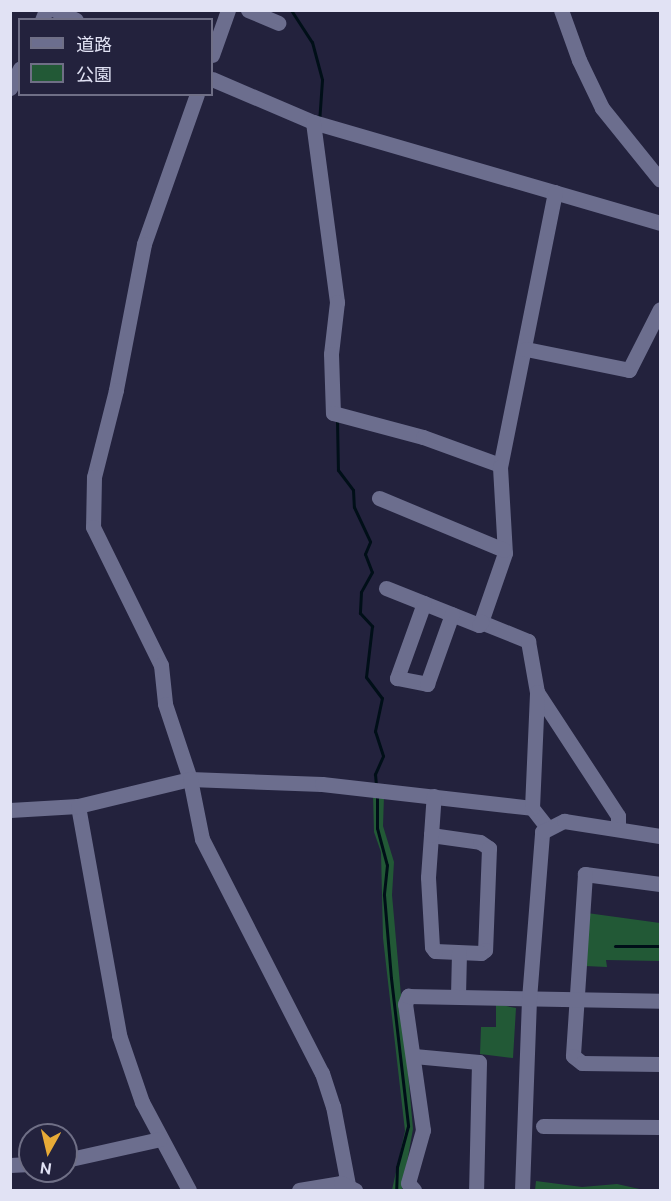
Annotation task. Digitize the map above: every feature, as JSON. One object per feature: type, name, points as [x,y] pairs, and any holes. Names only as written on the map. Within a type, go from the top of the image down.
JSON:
[{"type":"street","points":[[55,10],[72,18]]},
{"type":"street","points":[[248,10],[278,23]]},
{"type":"street","points":[[561,10],[579,60],[602,108],[660,180]]},
{"type":"street","points":[[213,52],[226,11]]},
{"type":"street","points":[[10,88],[18,72]]},
{"type":"street","points":[[213,79],[313,122],[660,224]]},
{"type":"street","points":[[196,96],[144,244],[116,390],[94,477],[93,527],[161,665],[165,704],[190,779],[202,838],[322,1073],[333,1107],[351,1188],[299,1191]]},
{"type":"street","points":[[313,122],[337,302],[331,354],[333,413],[423,437],[500,465]]},
{"type":"street","points":[[386,588],[479,625],[481,622],[504,550],[500,465],[526,349],[537,274],[555,192]]},
{"type":"street","points":[[526,349],[629,370],[660,309]]},
{"type":"street","points":[[379,498],[504,550]]},
{"type":"street","points":[[424,603],[397,678],[427,684],[452,614]]},
{"type":"street","points":[[481,622],[528,640],[537,692],[532,808],[547,827]]},
{"type":"street","points":[[537,692],[618,816],[618,829]]},
{"type":"street","points":[[10,810],[78,806],[190,779],[322,784],[532,808]]},
{"type":"street","points":[[430,835],[480,842],[489,848],[484,951],[459,953],[435,951],[432,947],[428,877],[430,835],[434,796]]},
{"type":"street","points":[[78,806],[119,1035],[132,1079],[160,1139],[189,1191]]},
{"type":"street","points":[[522,1191],[529,999],[538,850],[547,827],[564,821],[660,836]]},
{"type":"street","points":[[660,884],[585,874],[576,1000],[575,1061],[660,1064]]},
{"type":"street","points":[[458,996],[459,953]]},
{"type":"street","points":[[414,1191],[408,1183],[423,1131],[405,1004],[408,996],[660,1001]]},
{"type":"street","points":[[414,1056],[479,1062],[476,1191]]},
{"type":"street","points":[[543,1126],[660,1127]]},
{"type":"street","points":[[78,1157],[160,1139]]},
{"type":"green space","points":[[373,794],[384,796],[383,826],[394,862],[392,895],[413,1129],[402,1190],[392,1190],[405,1131],[383,938],[381,852],[374,832]]},
{"type":"green space","points":[[587,913],[660,923],[660,961],[606,960],[607,967],[585,966]]},
{"type":"green space","points":[[496,1004],[516,1008],[513,1058],[480,1054],[481,1027],[496,1027]]},
{"type":"green space","points":[[536,1181],[582,1187],[617,1184],[644,1190],[535,1190]]},
{"type":"waterway","points":[[291,10],[312,42],[322,80],[319,119]]},
{"type":"waterway","points":[[337,420],[338,470],[353,490],[354,507],[370,542],[365,554],[372,572],[361,592],[360,613],[372,626],[366,677],[382,698],[375,731],[383,756],[375,774],[376,786]]},
{"type":"waterway","points":[[377,795],[377,828],[387,865],[384,895],[408,1126],[397,1167],[396,1190]]},
{"type":"waterway","points":[[615,946],[660,946]]}]
